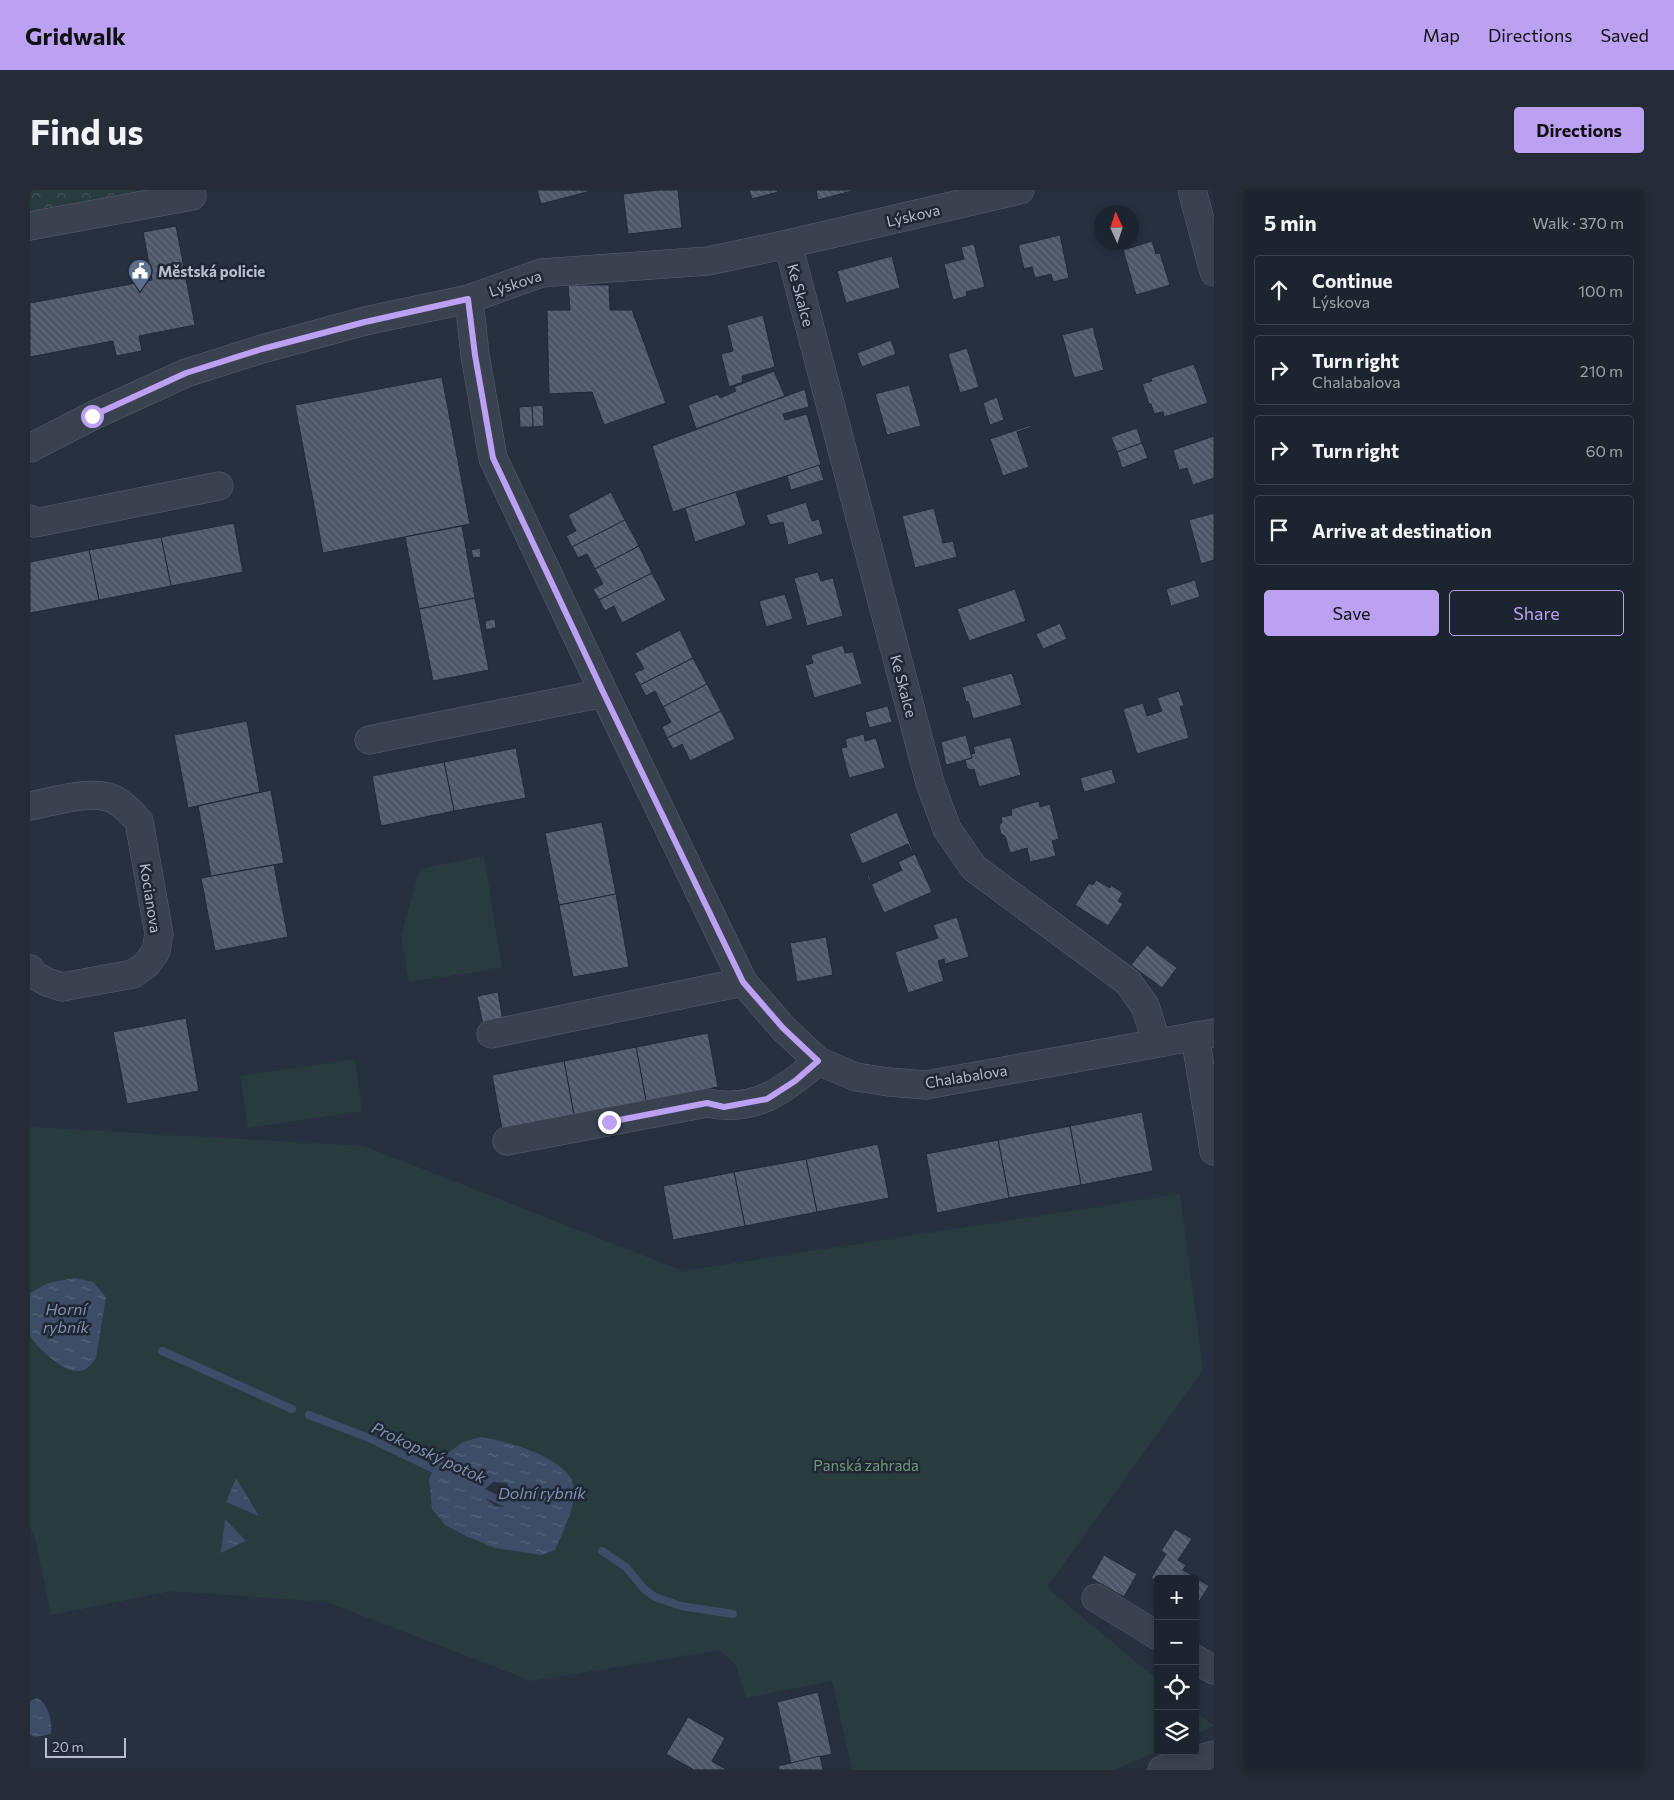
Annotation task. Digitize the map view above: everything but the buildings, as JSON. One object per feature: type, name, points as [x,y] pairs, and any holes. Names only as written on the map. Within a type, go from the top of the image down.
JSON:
[{"type":"street","name":"Lýskova","points":[[30,448],[92,416],[186,373],[262,349],[365,322],[468,299],[542,273],[708,261],[1020,190]]},
{"type":"street","points":[[1192,190],[1214,272]]},
{"type":"street","points":[[30,226],[192,196]]},
{"type":"street","name":"Ke Skalce","points":[[788,244],[930,783],[947,829],[974,868],[1128,982],[1145,1006],[1158,1043]]},
{"type":"street","name":"Chalabalova","points":[[468,299],[475,355],[493,458],[743,982],[783,1028],[818,1061],[856,1076],[889,1082],[926,1085],[1204,1034]]},
{"type":"street","points":[[30,519],[35,523],[218,486]]},
{"type":"street","points":[[369,740],[604,694]]},
{"type":"street","name":"Kocianova","points":[[30,806],[95,794],[114,799],[127,809],[139,821],[159,934],[156,951],[147,964],[133,974],[62,986],[47,982],[34,975],[30,969]]},
{"type":"street","points":[[491,1034],[743,982]]},
{"type":"street","points":[[1204,1034],[1214,1151]]},
{"type":"street","points":[[507,1141],[707,1103],[724,1107],[767,1099],[795,1081],[818,1061]]},
{"type":"street","points":[[1096,1598],[1154,1634]]},
{"type":"street","points":[[1162,1770],[1214,1755]]},
{"type":"green space","points":[[30,190],[141,190],[30,212]]},
{"type":"green space","points":[[484,856],[502,968],[409,982],[401,936],[420,869]]},
{"type":"green space","points":[[355,1059],[362,1111],[248,1128],[240,1076]]},
{"type":"green space","name":"Panská zahrada","points":[[30,1127],[364,1146],[683,1271],[1180,1194],[1203,1370],[1048,1586],[1052,1592],[1154,1677],[1154,1753],[1114,1770],[852,1770],[832,1681],[746,1698],[736,1665],[719,1650],[531,1681],[327,1602],[171,1591],[51,1615],[35,1538],[30,1527],[30,1334],[36,1344],[81,1371],[91,1366],[96,1358],[106,1297],[48,1283],[30,1293]],"holes":[[[481,1437],[569,1519],[564,1530],[542,1555],[495,1548],[468,1537]]]},
{"type":"green space","points":[[1199,1714],[1214,1726],[1199,1733]]},
{"type":"water","name":"Horní rybník","points":[[75,1278],[93,1282],[106,1297],[96,1358],[90,1366],[78,1371],[71,1370],[57,1363],[39,1347],[30,1335],[30,1293],[48,1283]]},
{"type":"water","name":"Dolní rybník","points":[[481,1437],[506,1442],[550,1460],[562,1468],[570,1477],[574,1488],[573,1503],[555,1550],[542,1555],[495,1548],[445,1525],[432,1509],[429,1479],[440,1459],[463,1442]],"holes":[[[493,1482],[507,1483],[509,1495],[505,1507],[495,1506],[486,1499],[485,1489]]]},
{"type":"water","points":[[236,1478],[259,1516],[226,1502]]},
{"type":"water","points":[[225,1519],[246,1541],[221,1553]]},
{"type":"water","points":[[37,1698],[44,1704],[49,1713],[51,1734],[35,1737],[30,1735],[30,1701]]},
{"type":"waterway","name":"Prokopský potok","points":[[162,1351],[292,1409]]},
{"type":"waterway","name":"Prokopský potok","points":[[309,1415],[369,1438],[442,1473]]},
{"type":"waterway","name":"Prokopský potok","points":[[477,1490],[517,1508]]},
{"type":"waterway","name":"Prokopský potok","points":[[602,1551],[626,1567],[644,1589],[655,1597],[681,1606],[733,1614]]},
{"type":"place","name":"Městská policie","points":[[140,292]]},
{"type":"route","points":[[92,416],[186,373],[262,349],[365,322],[468,299],[475,355],[493,458],[743,982],[783,1028],[818,1061],[795,1081],[767,1099],[724,1107],[707,1103],[609,1122]]}]
